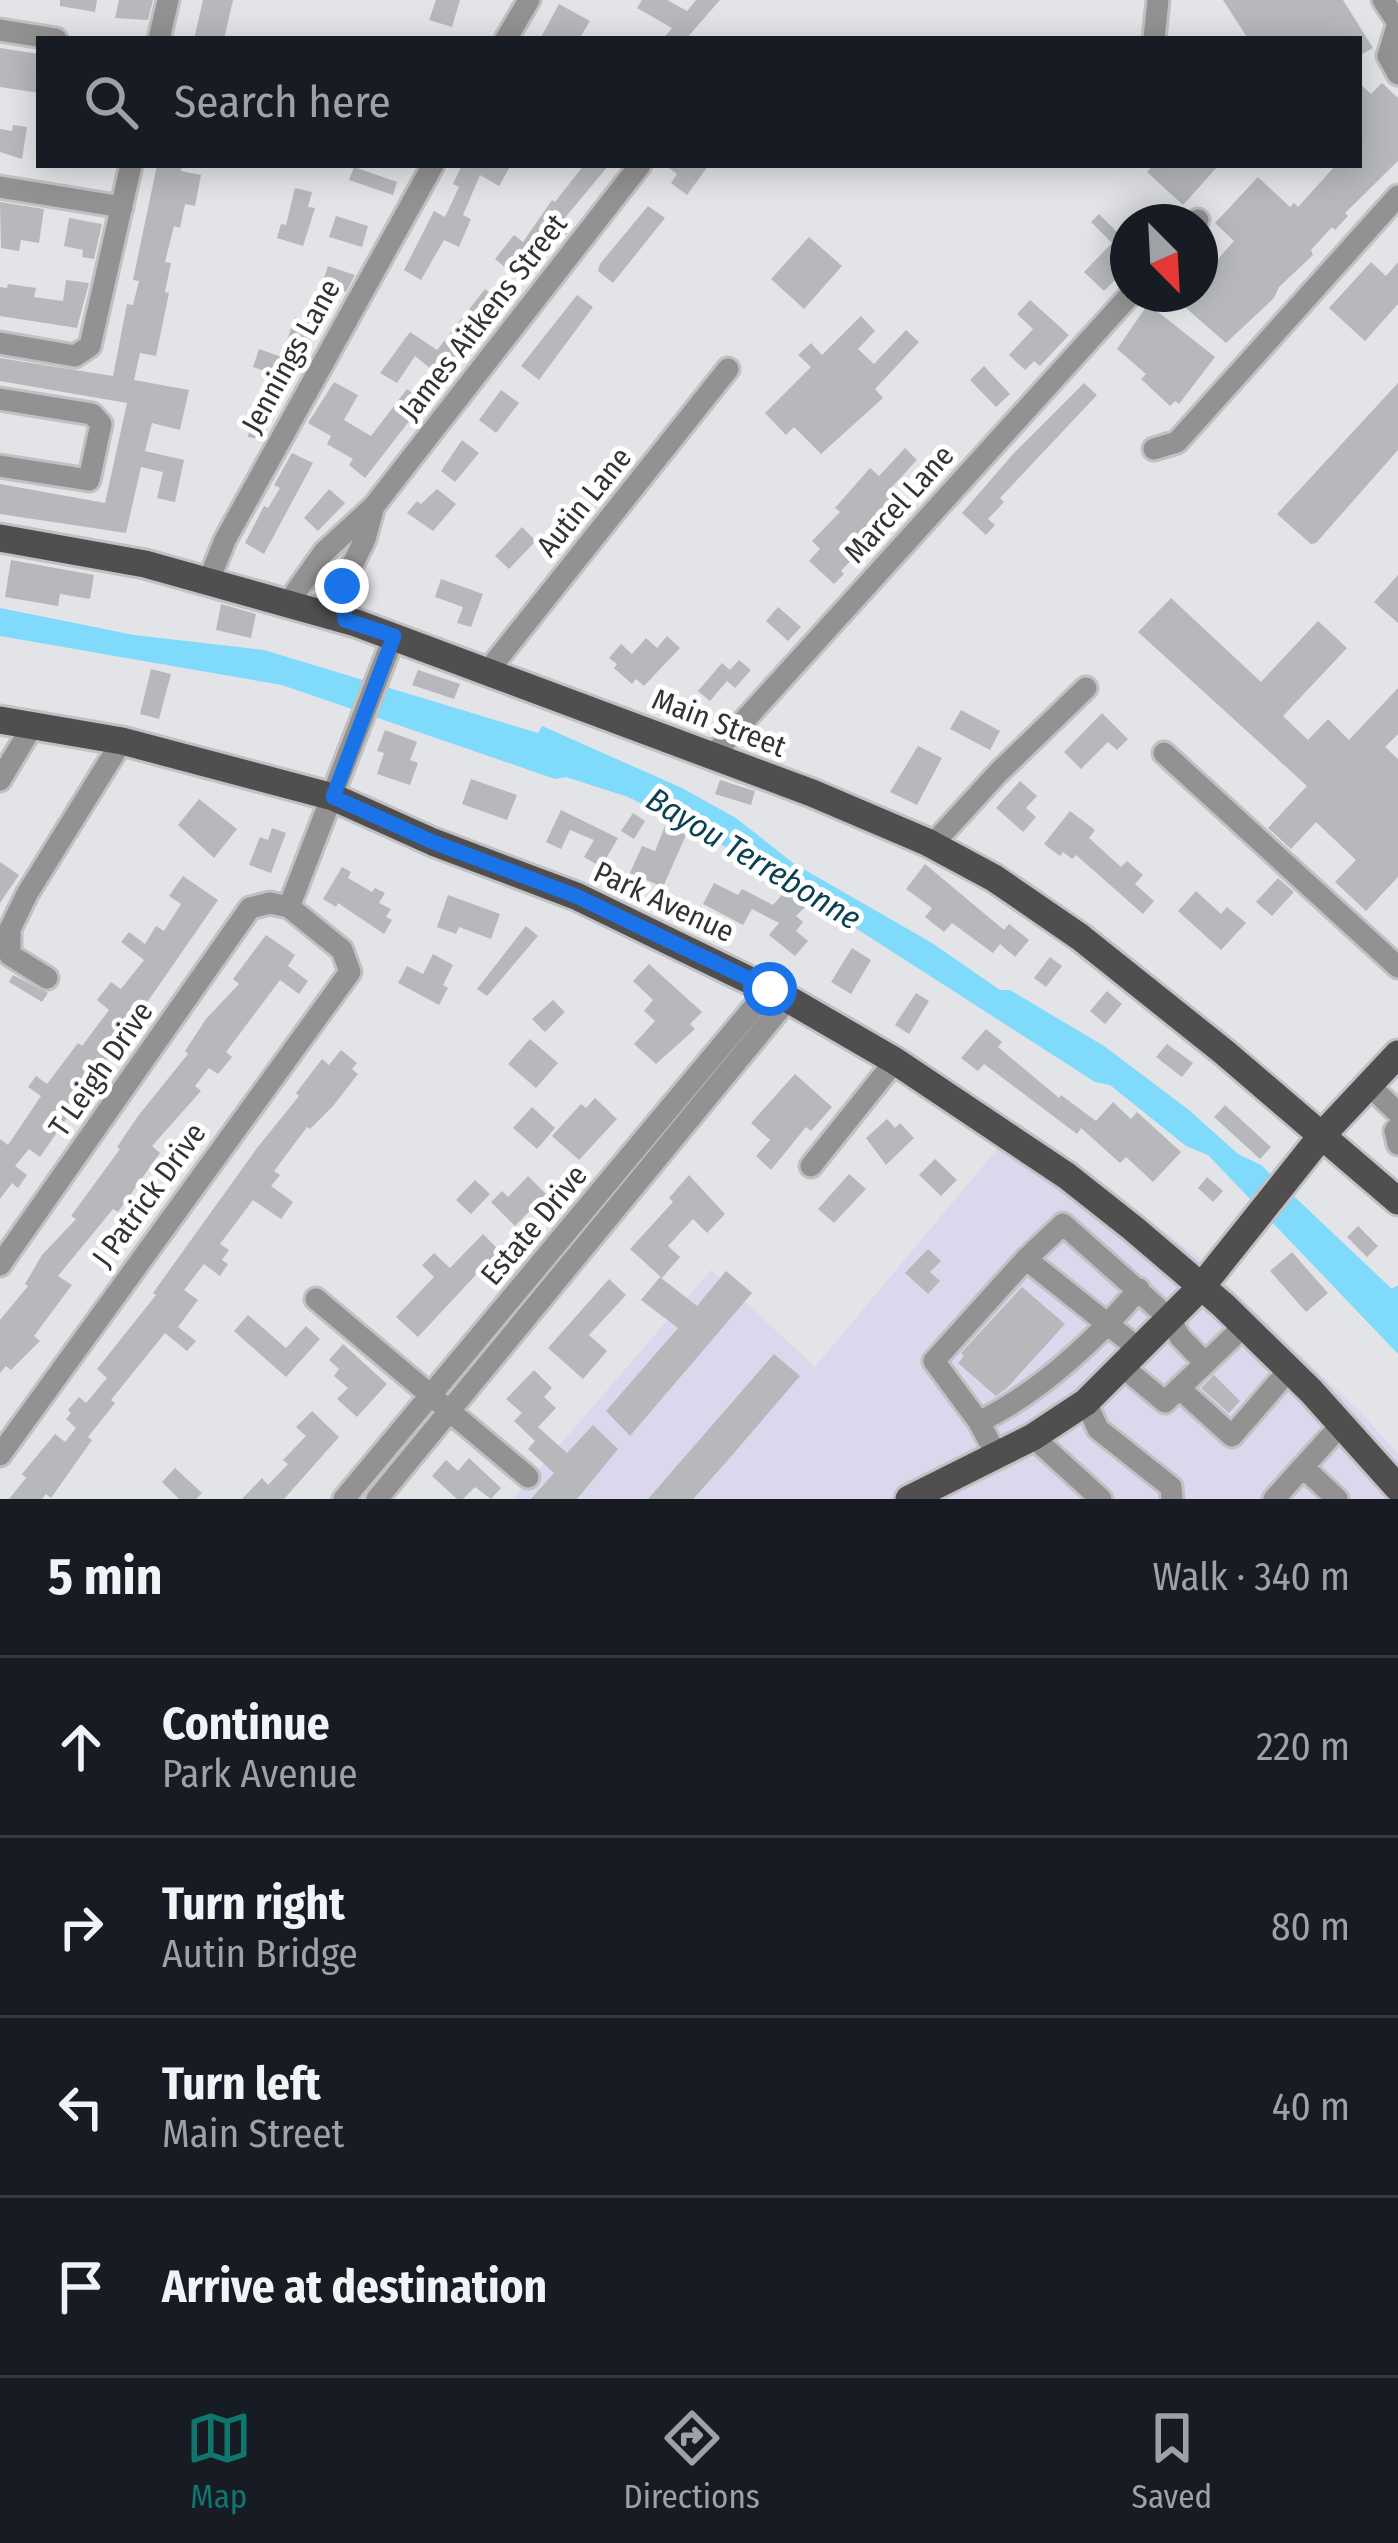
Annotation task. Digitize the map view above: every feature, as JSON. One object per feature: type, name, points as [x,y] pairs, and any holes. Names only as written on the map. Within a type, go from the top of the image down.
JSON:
[{"type":"main road","name":"Main Street","points":[[0,538],[145,564],[394,636],[713,755],[932,844],[1066,926],[1397,1198]]},
{"type":"main road","name":"Park Avenue","points":[[0,720],[122,741],[333,797],[433,842],[576,896],[779,994],[895,1061],[1090,1195],[1213,1296],[1398,1488]]},
{"type":"main road","points":[[909,1499],[1033,1438],[1086,1402],[1170,1319],[1213,1296],[1233,1249],[1304,1157],[1327,1138],[1398,1054]]},
{"type":"street","points":[[160,36],[168,0]]},
{"type":"street","points":[[508,36],[529,0]]},
{"type":"street","points":[[1154,36],[1158,0]]},
{"type":"street","points":[[1383,0],[1398,23],[1388,56],[1398,74]]},
{"type":"street","points":[[0,30],[37,36]]},
{"type":"street","points":[[0,343],[75,356],[89,346],[130,168]]},
{"type":"street","name":"Jennings Lane","points":[[209,580],[225,541],[431,168]]},
{"type":"street","name":"James Aitkens Street","points":[[288,603],[323,552],[374,506],[638,168]]},
{"type":"street","points":[[0,187],[122,207]]},
{"type":"street","points":[[1154,449],[1177,442],[1398,196]]},
{"type":"street","name":"Marcel Lane","points":[[713,755],[1115,312]]},
{"type":"street","name":"Autin Lane","points":[[487,672],[728,369]]},
{"type":"street","points":[[0,399],[92,414],[101,424],[89,480],[0,466]]},
{"type":"street","name":"James Aitkens Street","points":[[345,620],[342,586],[365,539],[374,506]]},
{"type":"street","points":[[290,907],[394,636]]},
{"type":"street","points":[[932,844],[1087,688]]},
{"type":"street","points":[[0,780],[33,725]]},
{"type":"street","points":[[47,978],[10,955],[10,929],[122,741]]},
{"type":"street","points":[[1164,753],[1398,967]]},
{"type":"street","name":"T Leigh Drive","points":[[0,1265],[250,908],[270,903],[290,907]]},
{"type":"street","name":"J Patrick Drive","points":[[0,1455],[350,972],[343,950],[290,907]]},
{"type":"street","name":"Estate Drive","points":[[344,1499],[779,994]]},
{"type":"street","name":"Estate Drive","points":[[376,1499],[452,1412],[779,994]]},
{"type":"street","points":[[811,1166],[895,1061]]},
{"type":"street","points":[[1369,1085],[1398,1113]]},
{"type":"street","points":[[1398,1127],[1398,1144]]},
{"type":"street","points":[[934,1361],[1090,1195]]},
{"type":"street","points":[[1063,1224],[1170,1319],[1205,1363]]},
{"type":"street","points":[[1026,1259],[1109,1325],[1165,1402],[1244,1326]]},
{"type":"street","points":[[979,1422],[1015,1402],[1109,1325],[1139,1289]]},
{"type":"street","points":[[316,1299],[528,1477]]},
{"type":"street","points":[[934,1361],[950,1359],[976,1328],[975,1314]]},
{"type":"street","points":[[934,1361],[979,1422],[996,1454]]},
{"type":"street","points":[[1180,1388],[1232,1436],[1289,1370]]},
{"type":"street","points":[[1086,1402],[1098,1430],[1171,1487],[1172,1499]]},
{"type":"street","points":[[1274,1499],[1341,1425]]},
{"type":"street","points":[[1033,1438],[1101,1499]]},
{"type":"street","points":[[1303,1467],[1331,1497]]},
{"type":"shaded area","points":[[1019,1123],[1197,1256],[1363,1415],[1398,1454],[1398,1499],[513,1499],[711,1270],[815,1367]]},
{"type":"water","name":"Bayou Terrebonne","points":[[0,608],[134,635],[264,650],[538,733],[542,726],[682,788],[736,818],[793,863],[932,943],[1000,990],[1010,990],[1104,1046],[1238,1154],[1261,1165],[1392,1289],[1398,1285],[1398,1354],[1208,1155],[1186,1146],[1110,1085],[1095,1082],[696,830],[628,797],[566,777],[555,779],[282,685],[0,636]]},
{"type":"building","points":[[60,0],[97,0],[95,12],[60,6]]},
{"type":"building","points":[[119,0],[153,0],[148,20],[115,18]]},
{"type":"building","points":[[203,0],[233,0],[225,36],[195,36]]},
{"type":"building","points":[[436,0],[460,0],[452,27],[429,20]]},
{"type":"building","points":[[642,0],[667,0],[687,11],[696,0],[720,0],[689,36],[665,36],[672,28],[637,8]]},
{"type":"building","points":[[1223,0],[1343,0],[1373,48],[1362,54],[1362,36],[1246,36]]},
{"type":"building","points":[[559,4],[590,21],[581,36],[542,36]]},
{"type":"building","points":[[0,48],[36,54],[36,93],[0,87]]},
{"type":"building","points":[[1382,83],[1398,98],[1398,161],[1311,250],[1313,255],[1279,287],[1274,298],[1226,343],[1191,312],[1218,312],[1218,259],[1234,241],[1218,226],[1218,220],[1258,177],[1290,207],[1294,203],[1298,207],[1333,168],[1362,168],[1362,86],[1371,94]]},
{"type":"building","points":[[13,125],[27,127],[22,159],[0,152],[0,129],[12,131]]},
{"type":"building","points":[[156,168],[182,168],[201,175],[195,206],[185,204],[165,262],[171,263],[165,292],[169,293],[156,356],[140,353],[134,380],[189,390],[180,430],[152,423],[145,451],[184,460],[175,502],[157,498],[163,472],[141,467],[126,533],[0,514],[0,484],[105,503],[127,403],[0,381],[0,358],[113,376],[127,304],[133,305],[139,281],[133,280]]},
{"type":"building","points":[[357,168],[397,182],[393,195],[349,180]]},
{"type":"building","points":[[461,168],[509,168],[499,186],[480,175],[463,215],[471,219],[459,247],[444,240],[421,280],[404,270],[434,211],[445,217],[459,187],[453,184]]},
{"type":"building","points":[[582,168],[606,168],[563,220],[572,228],[566,235],[556,229],[532,266],[529,263],[518,278],[495,259],[514,235],[523,242]]},
{"type":"building","points":[[669,168],[707,168],[687,195],[671,183],[677,174]]},
{"type":"building","points":[[1150,168],[1216,168],[1184,204],[1147,172]]},
{"type":"building","points":[[295,188],[312,192],[308,207],[315,208],[303,246],[277,238],[281,224],[286,225]]},
{"type":"building","points":[[0,202],[44,209],[39,243],[21,240],[19,251],[1,248]]},
{"type":"building","points":[[648,206],[665,218],[613,283],[598,271],[600,264]]},
{"type":"building","points":[[1099,214],[1110,225],[1110,241],[1091,222]]},
{"type":"building","points":[[336,216],[368,226],[362,247],[329,237]]},
{"type":"building","points":[[69,218],[102,224],[94,259],[82,257],[83,250],[64,246]]},
{"type":"building","points":[[809,237],[842,266],[804,309],[771,279]]},
{"type":"building","points":[[1110,245],[1110,285],[1104,291],[1084,272]]},
{"type":"building","points":[[1371,262],[1386,276],[1398,262],[1398,304],[1365,341],[1329,308]]},
{"type":"building","points":[[328,266],[355,275],[346,292],[322,284]]},
{"type":"building","points":[[66,280],[89,283],[77,328],[0,316],[0,287],[36,288],[34,297],[63,301]]},
{"type":"building","points":[[485,289],[504,304],[441,377],[415,356],[397,383],[380,373],[410,332],[437,350]]},
{"type":"building","points":[[577,295],[593,307],[539,380],[521,366]]},
{"type":"building","points":[[1030,300],[1069,335],[1040,366],[1034,361],[1025,370],[1009,355],[1033,329],[1017,314]]},
{"type":"building","points":[[1142,312],[1158,312],[1215,357],[1179,404],[1175,401],[1170,406],[1141,379],[1146,374],[1117,349]]},
{"type":"building","points":[[861,316],[875,331],[858,349],[874,364],[906,330],[919,342],[875,389],[883,398],[821,454],[794,427],[786,435],[765,413],[811,367],[798,355],[811,343],[822,355]]},
{"type":"building","points":[[295,317],[316,324],[304,359],[283,352]]},
{"type":"building","points":[[259,349],[290,360],[284,378],[253,367]]},
{"type":"building","points":[[984,366],[1010,394],[996,407],[970,380]]},
{"type":"building","points":[[334,382],[358,395],[344,420],[371,436],[407,389],[424,402],[365,478],[349,465],[353,459],[327,444],[331,436],[308,423]]},
{"type":"building","points":[[1084,383],[1097,395],[1000,498],[1004,502],[988,519],[995,525],[986,535],[962,513]]},
{"type":"building","points":[[1398,383],[1398,450],[1311,544],[1277,514]]},
{"type":"building","points":[[501,390],[519,403],[496,433],[479,420]]},
{"type":"building","points":[[257,398],[276,403],[263,440],[248,437],[250,426],[244,424]]},
{"type":"building","points":[[462,440],[479,453],[455,482],[441,471]]},
{"type":"building","points":[[905,448],[917,460],[891,488],[905,502],[834,584],[809,561],[820,549],[812,541],[840,512],[835,508],[870,468],[879,476]]},
{"type":"building","points":[[292,453],[313,463],[264,554],[245,543],[264,506],[268,508],[280,488],[274,485]]},
{"type":"building","points":[[329,489],[345,503],[318,531],[304,518]]},
{"type":"building","points":[[437,489],[456,504],[433,531],[407,513]]},
{"type":"building","points":[[522,527],[536,541],[509,569],[495,556]]},
{"type":"building","points":[[11,560],[94,575],[90,599],[60,594],[58,606],[5,597]]},
{"type":"building","points":[[1398,575],[1398,623],[1374,602]]},
{"type":"building","points":[[441,579],[483,594],[471,627],[457,623],[463,607],[435,597]]},
{"type":"building","points":[[1171,598],[1261,682],[1318,621],[1347,648],[1283,716],[1308,740],[1328,719],[1349,740],[1398,688],[1398,734],[1385,747],[1398,759],[1398,877],[1366,911],[1335,882],[1356,860],[1316,822],[1291,849],[1268,828],[1307,786],[1138,632]]},
{"type":"building","points":[[221,604],[256,614],[251,638],[216,630]]},
{"type":"building","points":[[778,607],[801,627],[788,641],[766,621]]},
{"type":"building","points":[[667,636],[680,648],[644,686],[636,679],[632,684],[609,658],[621,644],[632,654],[646,638],[657,648]]},
{"type":"building","points":[[739,660],[751,670],[735,688],[727,681],[710,701],[698,691],[722,663],[730,670]]},
{"type":"building","points":[[151,669],[171,674],[159,719],[140,714]]},
{"type":"building","points":[[418,670],[460,684],[454,699],[412,685]]},
{"type":"building","points":[[961,710],[1000,731],[990,750],[950,729]]},
{"type":"building","points":[[1102,713],[1128,739],[1117,750],[1108,742],[1081,769],[1064,752]]},
{"type":"building","points":[[385,730],[417,742],[410,760],[418,763],[410,785],[377,774],[384,753],[377,751]]},
{"type":"building","points":[[918,746],[942,758],[917,805],[890,792]]},
{"type":"building","points":[[471,779],[517,795],[507,820],[462,804]]},
{"type":"building","points":[[720,780],[755,791],[751,805],[715,794]]},
{"type":"building","points":[[1020,781],[1037,796],[1026,808],[1036,817],[1023,832],[996,808]]},
{"type":"building","points":[[199,799],[237,829],[214,858],[178,825]]},
{"type":"building","points":[[561,810],[618,838],[601,867],[584,857],[594,840],[570,830],[561,849],[546,842]]},
{"type":"building","points":[[1070,811],[1095,830],[1089,838],[1121,867],[1127,861],[1143,875],[1135,884],[1154,901],[1143,914],[1076,855],[1072,859],[1063,852],[1060,856],[1044,844]]},
{"type":"building","points":[[633,813],[645,821],[634,839],[621,831]]},
{"type":"building","points":[[665,826],[686,835],[663,887],[630,873],[642,846],[655,851]]},
{"type":"building","points":[[272,828],[286,833],[271,873],[249,865],[260,837],[268,840]]},
{"type":"building","points":[[0,862],[19,875],[0,903]]},
{"type":"building","points":[[925,864],[1004,930],[1009,924],[1029,940],[1015,957],[1000,944],[993,953],[952,923],[944,932],[925,917],[932,908],[906,889]]},
{"type":"building","points":[[342,867],[351,872],[348,878],[372,892],[375,888],[385,893],[379,903],[391,909],[386,917],[392,920],[384,934],[338,903],[336,907],[323,899]]},
{"type":"building","points":[[183,876],[218,900],[40,1157],[29,1149],[15,1166],[27,1175],[18,1188],[12,1183],[0,1199],[0,1139],[8,1145],[41,1096],[28,1087],[36,1076],[47,1084],[109,1010],[97,1000],[111,982],[121,989],[144,960],[121,942],[129,932],[145,944],[156,926],[164,931],[181,904],[169,896]]},
{"type":"building","points":[[1278,878],[1294,892],[1272,916],[1256,902]]},
{"type":"building","points":[[714,883],[738,895],[742,889],[773,905],[786,890],[805,907],[796,916],[803,922],[796,931],[808,941],[795,956],[769,935],[779,923],[752,909],[743,925],[703,904]]},
{"type":"building","points":[[1196,891],[1221,914],[1227,907],[1246,923],[1221,950],[1178,911]]},
{"type":"building","points":[[448,895],[500,914],[491,939],[459,927],[456,934],[437,927]]},
{"type":"building","points":[[526,926],[538,936],[487,996],[477,989]]},
{"type":"building","points":[[266,935],[295,955],[288,966],[308,981],[299,994],[280,980],[226,1052],[232,1057],[218,1074],[209,1068],[195,1086],[201,1091],[152,1146],[160,1153],[118,1212],[113,1209],[58,1276],[72,1285],[34,1336],[40,1341],[11,1370],[6,1366],[0,1373],[0,1320],[28,1286],[42,1255],[76,1219],[71,1216],[138,1116],[188,1054],[185,1051],[206,1019],[239,984],[233,979]]},
{"type":"building","points":[[852,948],[871,960],[851,994],[831,982]]},
{"type":"building","points":[[433,954],[453,965],[439,1005],[398,983],[407,966],[423,974]]},
{"type":"building","points":[[1050,957],[1062,966],[1046,987],[1034,978]]},
{"type":"building","points":[[649,964],[702,1012],[690,1024],[695,1029],[656,1064],[634,1044],[655,1021],[644,1011],[653,1000],[633,981]]},
{"type":"building","points":[[13,975],[48,993],[42,1002],[9,982]]},
{"type":"building","points":[[1107,991],[1122,1004],[1105,1024],[1090,1011]]},
{"type":"building","points":[[916,993],[929,1001],[909,1034],[895,1025]]},
{"type":"building","points":[[553,1000],[565,1012],[545,1032],[532,1019]]},
{"type":"building","points":[[986,1029],[1002,1042],[998,1047],[1059,1098],[1061,1095],[1096,1121],[1113,1102],[1131,1119],[1137,1112],[1181,1152],[1153,1182],[1126,1157],[1120,1163],[1081,1128],[1077,1134],[984,1064],[978,1071],[961,1058]]},
{"type":"building","points":[[530,1039],[558,1063],[536,1088],[508,1064]]},
{"type":"building","points":[[1167,1044],[1193,1063],[1182,1077],[1156,1057]]},
{"type":"building","points":[[341,1050],[357,1063],[352,1069],[358,1074],[333,1106],[307,1127],[274,1171],[280,1175],[271,1186],[293,1202],[281,1219],[253,1200],[220,1244],[229,1250],[222,1260],[228,1264],[220,1276],[204,1264],[184,1290],[198,1300],[178,1327],[196,1341],[187,1351],[165,1333],[111,1400],[115,1403],[51,1498],[46,1494],[42,1499],[9,1499],[26,1478],[22,1474],[55,1434],[65,1442],[76,1428],[66,1419],[68,1410],[79,1397],[86,1403],[107,1378],[97,1369],[156,1295],[153,1293],[322,1059],[329,1065]]},
{"type":"building","points":[[795,1074],[832,1107],[811,1131],[806,1127],[771,1170],[756,1156],[770,1140],[751,1123]]},
{"type":"building","points":[[595,1098],[617,1119],[579,1160],[552,1136],[581,1104],[586,1108]]},
{"type":"building","points":[[1225,1105],[1271,1147],[1260,1159],[1214,1117]]},
{"type":"building","points":[[532,1107],[555,1128],[537,1149],[513,1128]]},
{"type":"building","points":[[887,1119],[895,1128],[900,1123],[914,1138],[886,1165],[866,1138]]},
{"type":"building","points":[[935,1159],[957,1180],[941,1196],[919,1175]]},
{"type":"building","points":[[849,1174],[866,1189],[834,1223],[818,1209]]},
{"type":"building","points":[[689,1175],[725,1214],[707,1233],[693,1219],[668,1246],[680,1257],[662,1278],[630,1249],[673,1202],[669,1198]]},
{"type":"building","points":[[528,1176],[546,1194],[515,1226],[491,1202],[502,1191],[508,1197]]},
{"type":"building","points":[[1207,1177],[1223,1191],[1213,1202],[1198,1188]]},
{"type":"building","points":[[475,1180],[490,1194],[471,1214],[456,1200]]},
{"type":"building","points":[[1358,1226],[1378,1246],[1367,1257],[1347,1237]]},
{"type":"building","points":[[483,1234],[499,1250],[418,1337],[396,1317],[434,1277],[422,1265],[434,1253],[450,1268]]},
{"type":"building","points":[[928,1249],[941,1261],[930,1272],[940,1281],[928,1294],[905,1273]]},
{"type":"building","points":[[1292,1252],[1328,1293],[1306,1312],[1270,1271]]},
{"type":"building","points":[[726,1271],[752,1293],[630,1436],[606,1411],[678,1328],[641,1300],[660,1277],[697,1306]]},
{"type":"building","points":[[609,1279],[626,1295],[589,1335],[607,1351],[583,1379],[548,1348]]},
{"type":"building","points":[[1022,1287],[1065,1324],[996,1396],[958,1363],[964,1356],[961,1353]]},
{"type":"building","points":[[248,1315],[286,1348],[306,1326],[320,1339],[286,1377],[234,1331]]},
{"type":"building","points":[[343,1344],[387,1384],[357,1417],[337,1399],[348,1388],[334,1376],[339,1369],[329,1360]]},
{"type":"building","points":[[774,1354],[800,1376],[728,1460],[693,1499],[648,1499]]},
{"type":"building","points":[[534,1370],[552,1388],[544,1397],[556,1408],[538,1427],[567,1453],[593,1425],[618,1449],[577,1499],[531,1499],[554,1473],[528,1449],[535,1441],[514,1421],[522,1413],[506,1399]]},
{"type":"building","points":[[1214,1375],[1240,1401],[1229,1413],[1201,1388]]},
{"type":"building","points":[[312,1411],[339,1437],[284,1499],[242,1499],[262,1478],[268,1485],[288,1464],[283,1460],[306,1436],[296,1427]]},
{"type":"building","points":[[469,1458],[501,1488],[491,1499],[475,1487],[457,1499],[432,1476],[446,1460],[458,1471]]},
{"type":"building","points":[[175,1468],[202,1493],[196,1499],[179,1499],[162,1482]]},
{"type":"route","points":[[342,586],[345,620],[394,636],[333,797],[433,842],[576,896],[770,989]]}]
